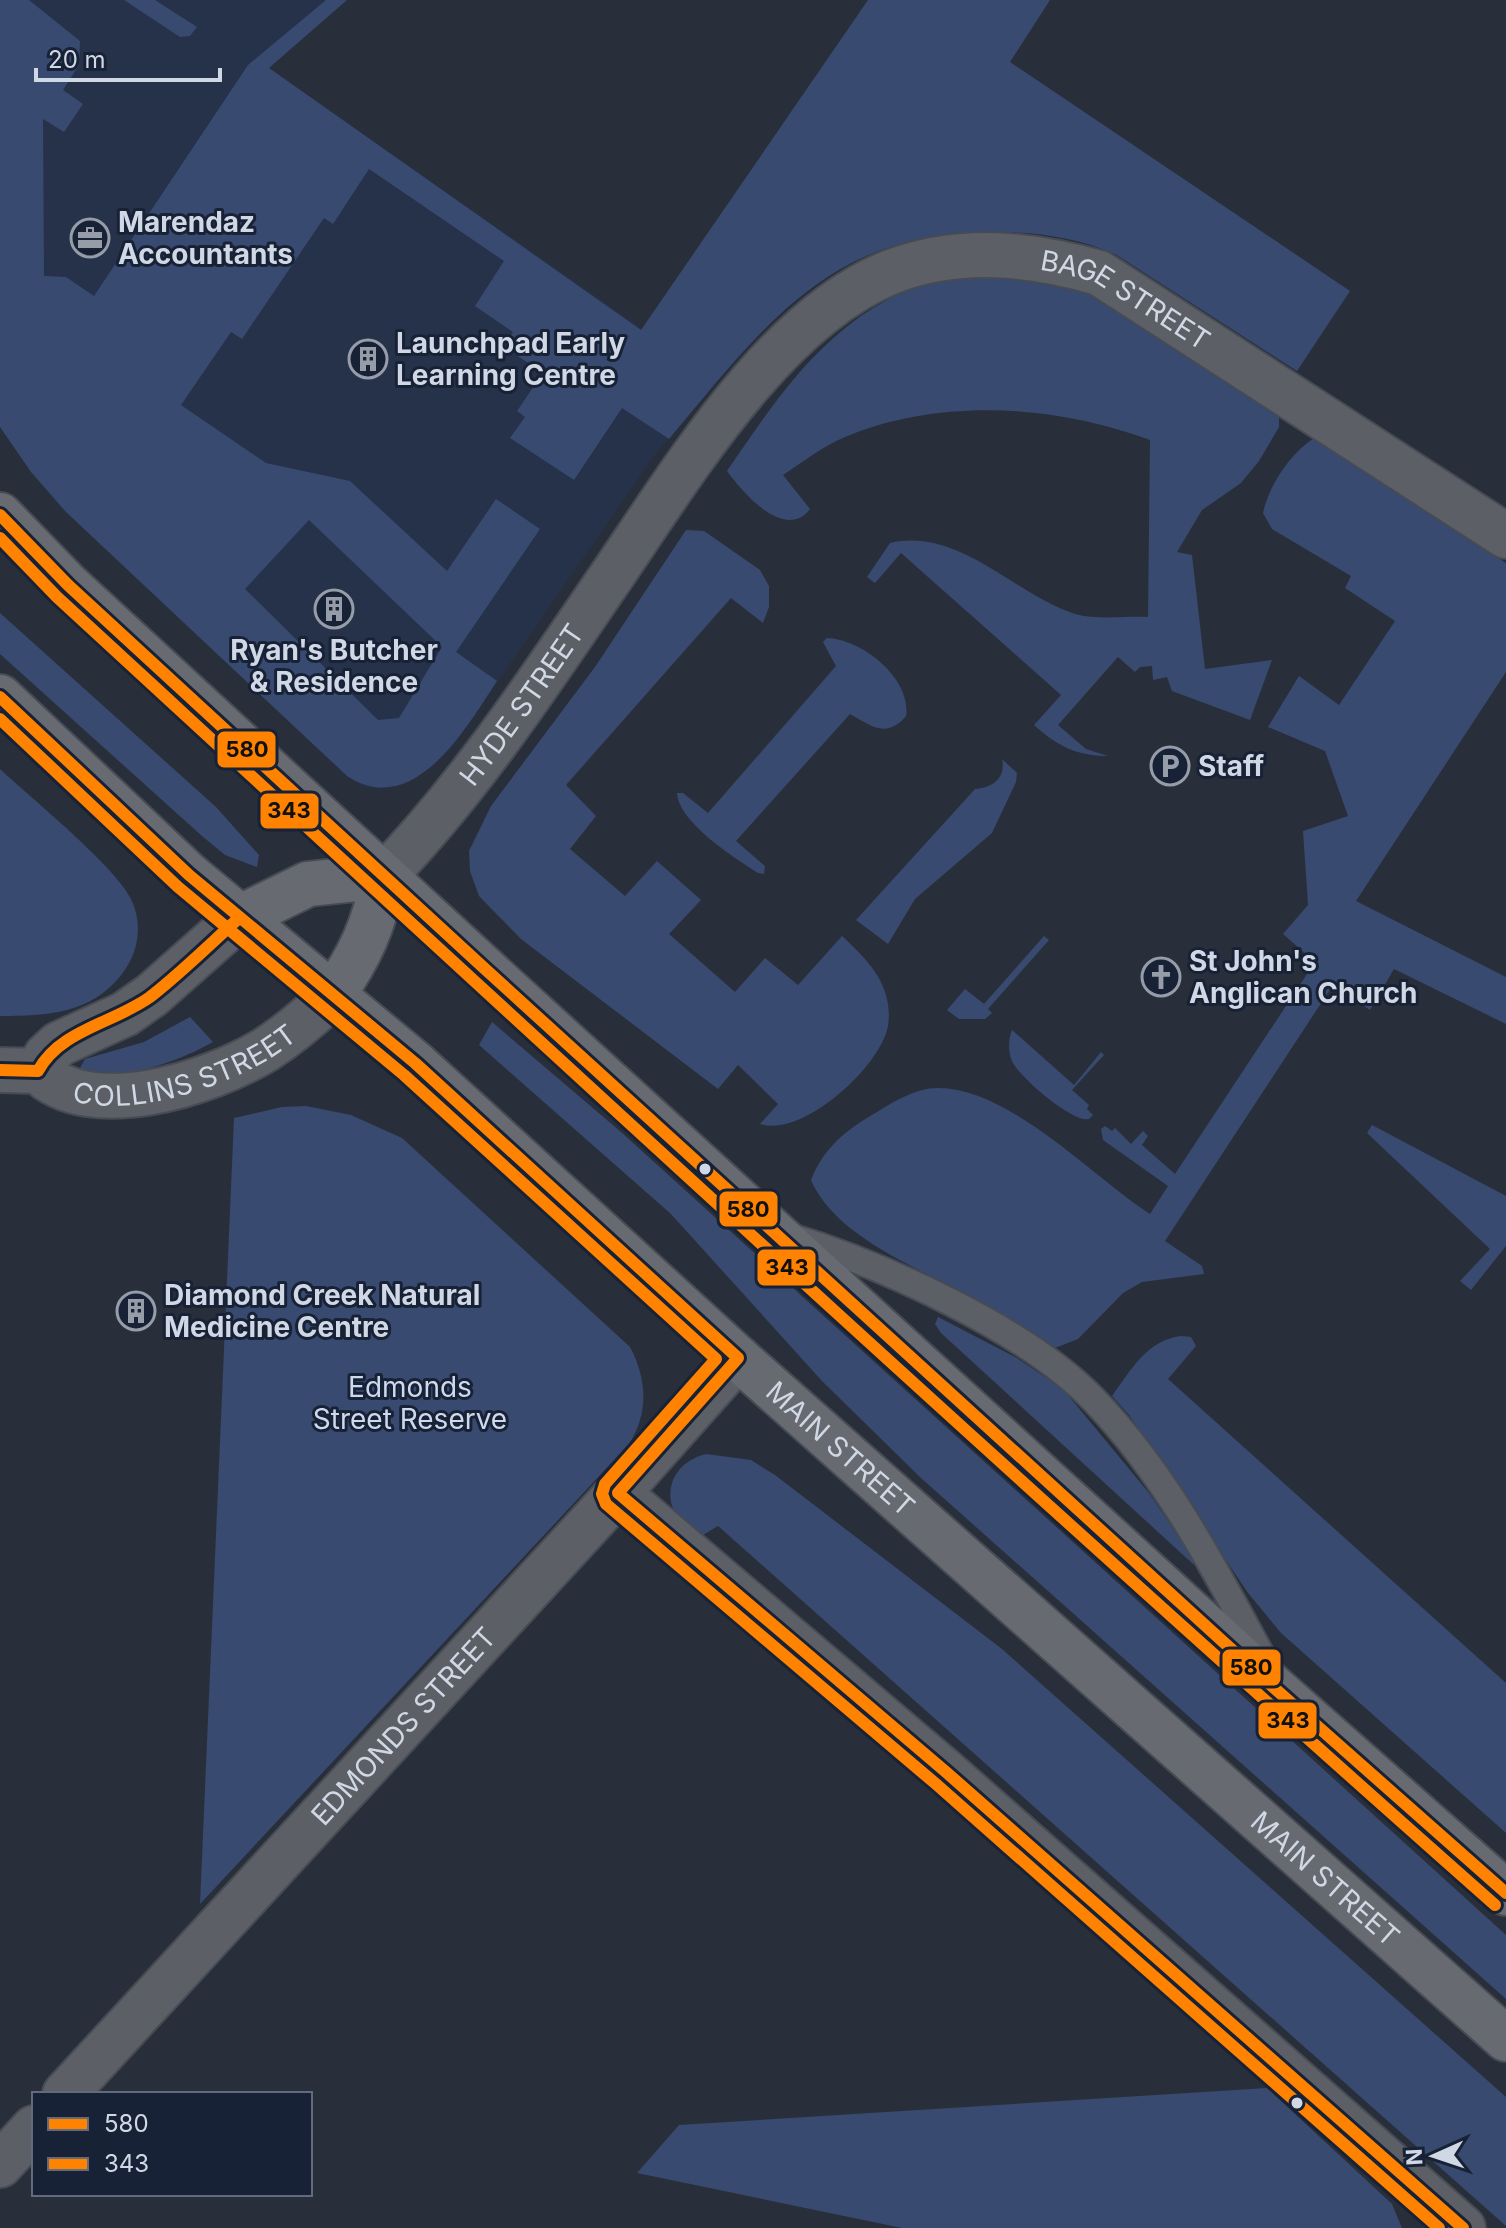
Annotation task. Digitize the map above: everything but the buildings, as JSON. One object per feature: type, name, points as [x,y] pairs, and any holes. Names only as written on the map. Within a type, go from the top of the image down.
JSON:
[{"type":"main road","points":[[0,515],[68,585],[384,876],[1284,1697],[1506,1893]]},
{"type":"main road","name":"MAIN STREET","points":[[0,697],[239,918],[415,1063],[738,1358],[1506,2039]]},
{"type":"main road","points":[[239,918],[308,884],[384,876]]},
{"type":"main road","name":"COLLINS STREET","points":[[332,996],[359,958],[375,919],[384,876]]},
{"type":"street","name":"BAGE STREET","points":[[736,400],[798,334],[843,299],[889,273],[930,260],[965,255],[1047,258],[1099,273],[1154,306],[1506,536]]},
{"type":"street","name":"HYDE STREET","points":[[384,876],[425,834],[506,728],[736,400]]},
{"type":"street","name":"COLLINS STREET","points":[[19,1070],[46,1056],[59,1044],[125,1014],[152,995],[239,918]]},
{"type":"street","name":"COLLINS STREET","points":[[19,1070],[53,1085],[93,1096],[119,1096],[192,1081],[262,1052],[303,1024],[332,996]]},
{"type":"street","name":"EDMONDS STREET","points":[[67,2092],[618,1493],[738,1358]]},
{"type":"street","points":[[618,1493],[946,1772],[1463,2228]]},
{"type":"street","points":[[0,2165],[32,2130]]},
{"type":"lane","points":[[777,1232],[839,1252],[902,1280],[1015,1340],[1076,1382],[1127,1437],[1197,1539],[1284,1697]]},
{"type":"shaded area","points":[[0,0],[347,0],[269,68],[717,381],[653,457],[451,749],[410,781],[382,789],[362,786],[347,776],[66,512],[31,472],[0,427]]},
{"type":"green space","points":[[0,0],[29,0],[80,41],[79,65],[63,90],[83,104],[64,132],[43,119],[44,276],[66,277],[94,296],[248,65],[326,0],[347,0],[269,68],[641,330],[868,0],[1050,0],[1010,62],[1350,291],[1297,371],[1115,254],[1065,238],[1014,232],[925,238],[879,251],[838,271],[801,296],[734,362],[669,439],[622,408],[574,480],[510,438],[525,417],[517,411],[543,373],[503,346],[513,332],[475,306],[504,261],[369,169],[333,224],[324,218],[242,339],[231,332],[181,405],[266,463],[350,481],[447,571],[496,499],[540,529],[456,652],[497,681],[470,722],[436,763],[416,778],[394,786],[371,786],[347,776],[66,512],[31,472],[0,427]],"holes":[[[309,520],[442,647],[399,718],[378,720],[245,589]]]},
{"type":"green space","points":[[124,0],[155,0],[197,27],[190,36],[180,37]]},
{"type":"green space","points":[[1008,276],[1071,285],[1097,297],[1279,413],[1279,427],[1259,461],[1241,483],[1202,510],[1177,552],[1192,555],[1205,669],[1272,660],[1250,720],[1172,691],[1167,677],[1153,680],[1152,666],[1140,667],[1135,672],[1118,657],[1058,725],[1086,749],[1108,756],[1068,748],[1034,725],[1061,695],[901,553],[875,583],[867,577],[890,543],[915,541],[963,553],[1030,593],[1075,614],[1148,617],[1150,440],[1076,419],[998,410],[958,411],[882,424],[845,437],[783,475],[810,509],[800,518],[789,520],[777,517],[753,501],[727,471],[787,387],[810,361],[860,316],[890,298],[933,281]]},
{"type":"green space","points":[[1314,438],[1506,563],[1506,672],[1356,901],[1506,977],[1506,1024],[1394,969],[1370,1010],[1333,985],[1165,1241],[1202,1266],[1204,1274],[1142,1282],[1123,1293],[1078,1339],[1055,1348],[989,1307],[857,1234],[822,1200],[811,1180],[830,1148],[856,1125],[906,1096],[938,1088],[965,1092],[1022,1118],[1150,1214],[1168,1186],[1103,1140],[1101,1129],[1105,1126],[1112,1131],[1115,1128],[1131,1144],[1143,1131],[1148,1136],[1142,1145],[1175,1174],[1315,962],[1283,934],[1308,905],[1303,831],[1348,816],[1325,751],[1268,727],[1299,676],[1339,705],[1395,621],[1345,588],[1351,576],[1272,529],[1263,513],[1282,471]]},
{"type":"green space","points":[[686,530],[704,531],[760,570],[769,586],[769,607],[763,623],[731,598],[566,785],[596,816],[570,849],[625,896],[657,861],[701,900],[669,934],[735,992],[765,958],[798,985],[842,936],[870,964],[887,998],[888,1026],[882,1042],[871,1060],[838,1095],[818,1110],[778,1125],[760,1124],[778,1104],[738,1065],[718,1089],[521,939],[479,896],[470,871],[469,851],[491,806],[595,667]]},
{"type":"green space","points":[[0,613],[216,807],[259,855],[257,867],[225,855],[202,836],[0,654]]},
{"type":"green space","points":[[827,638],[855,645],[882,664],[901,688],[906,702],[906,716],[885,729],[850,714],[736,841],[765,866],[764,874],[758,873],[697,828],[680,804],[677,793],[683,793],[708,813],[836,666],[823,642]]},
{"type":"green space","points":[[1002,759],[1017,773],[1016,782],[992,833],[915,899],[888,944],[856,920],[975,789],[997,781],[1002,772]]},
{"type":"green space","points":[[0,769],[108,869],[122,885],[135,908],[137,938],[132,957],[122,974],[96,997],[67,1010],[0,1016]]},
{"type":"green space","points":[[1044,936],[1049,940],[988,1009],[992,1013],[985,1019],[959,1019],[947,1010],[965,989],[984,1004]]},
{"type":"green space","points":[[190,1017],[213,1042],[151,1068],[102,1074],[85,1073],[80,1068],[85,1059],[144,1042]]},
{"type":"green space","points":[[492,1022],[621,1132],[1506,1935],[1506,1999],[921,1478],[822,1381],[671,1214],[479,1045]]},
{"type":"green space","points":[[1012,1030],[1074,1085],[1101,1052],[1104,1055],[1072,1090],[1089,1105],[1087,1109],[1093,1115],[1089,1119],[1059,1107],[1017,1068],[1009,1049]]},
{"type":"green space","name":"Edmonds Street Reserve","points":[[306,1106],[351,1115],[402,1138],[630,1347],[640,1371],[643,1408],[629,1444],[200,1904],[234,1118],[282,1107]]},
{"type":"green space","points":[[1372,1125],[1506,1196],[1506,1246],[1471,1290],[1460,1281],[1490,1249],[1367,1133]]},
{"type":"green space","points":[[938,1317],[1017,1358],[1063,1389],[1149,1493],[1197,1563],[1193,1564],[941,1333],[935,1324]]},
{"type":"green space","points":[[1181,1336],[1191,1337],[1196,1346],[1168,1379],[1506,1683],[1506,1833],[1281,1633],[1248,1593],[1129,1415],[1112,1396],[1149,1350],[1159,1343]]},
{"type":"green space","points":[[706,1454],[751,1460],[775,1475],[1002,1649],[1506,2097],[1506,2226],[718,1526],[703,1535],[679,1520],[670,1495],[672,1482],[690,1461]]},
{"type":"green space","points":[[1267,2088],[1392,2204],[1402,2228],[902,2228],[637,2173],[679,2125]]},
{"type":"transit line","name":"580","points":[[0,515],[68,585],[484,968],[1264,1679],[1506,1893]]},
{"type":"transit line","name":"343","points":[[0,538],[57,597],[773,1255],[1495,1905]]},
{"type":"transit line","name":"580","points":[[0,697],[189,875],[415,1063],[738,1358],[618,1493],[946,1772],[1463,2228]]},
{"type":"transit line","name":"343","points":[[0,719],[178,887],[404,1075],[716,1359],[605,1484],[602,1494],[606,1504],[936,1784],[1439,2228]]},
{"type":"transit line","name":"580","points":[[0,1070],[38,1071],[48,1057],[74,1036],[150,997],[239,918]]},
{"type":"place","name":"Marendaz Accountants","points":[[90,238]]},
{"type":"place","name":"Launchpad Early Learning Centre","points":[[368,359]]},
{"type":"place","name":"Ryan's Butcher & Residence","points":[[334,609]]},
{"type":"place","name":"Staff","points":[[1170,766]]},
{"type":"place","name":"St John's Anglican Church","points":[[1161,977]]},
{"type":"place","name":"Diamond Creek Natural Medicine Centre","points":[[136,1311]]}]
